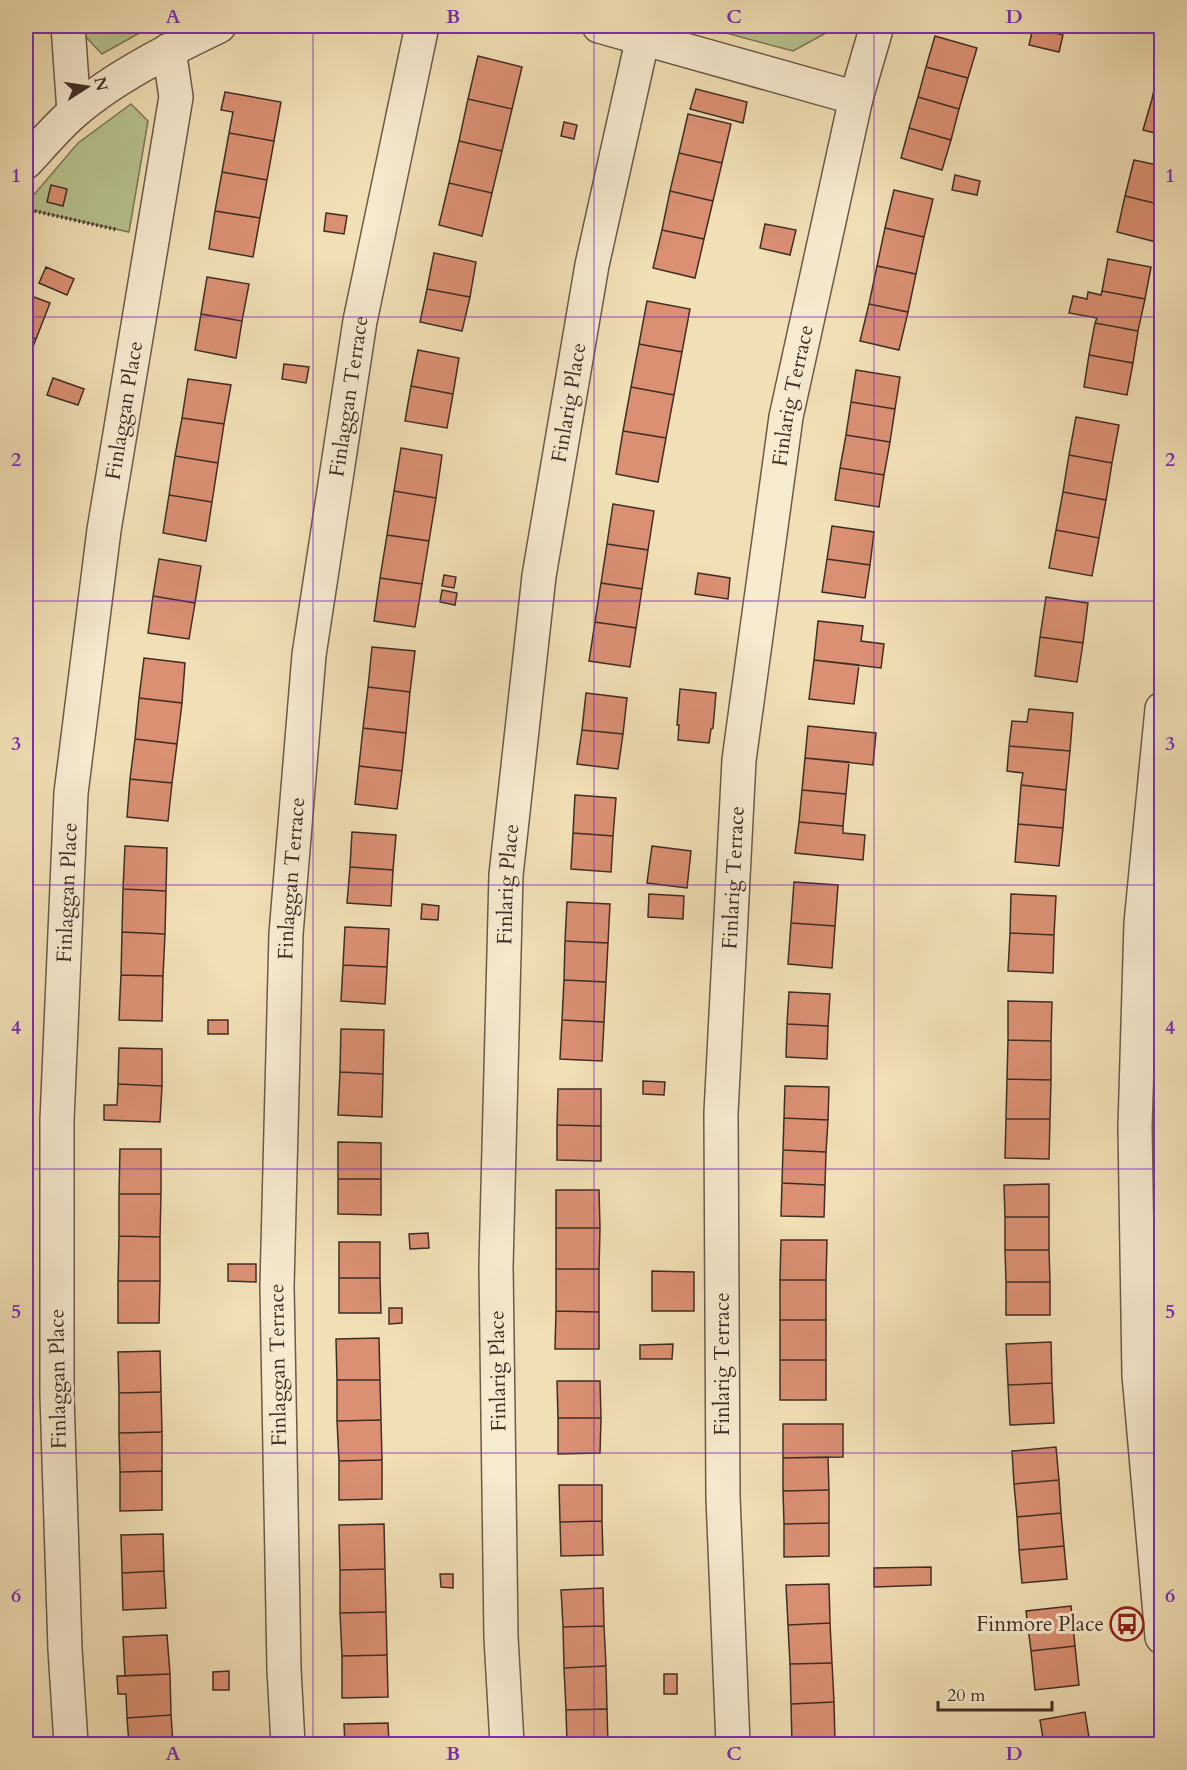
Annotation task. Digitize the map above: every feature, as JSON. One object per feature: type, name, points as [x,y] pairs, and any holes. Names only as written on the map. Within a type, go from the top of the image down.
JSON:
[{"type":"street","points":[[68,26],[74,112]]},
{"type":"street","points":[[26,162],[74,112],[123,77],[169,50],[219,26]]},
{"type":"street","name":"Finlaggan Terrace","points":[[288,1744],[284,1669],[277,1286],[288,911],[309,655],[356,344],[422,26]]},
{"type":"street","points":[[599,26],[856,98]]},
{"type":"street","name":"Finlarig Terrace","points":[[733,1744],[723,1497],[721,1113],[739,760],[786,417],[856,98],[877,26]]},
{"type":"street","name":"Finlarig Place","points":[[507,1744],[501,1637],[496,1266],[506,875],[539,576],[592,265],[643,37]]},
{"type":"street","name":"Finlaggan Place","points":[[71,1744],[65,1649],[57,1396],[57,1120],[71,793],[104,530],[176,97],[169,50]]},
{"type":"street","points":[[1160,1623],[1139,1375],[1148,1127],[1141,923],[1161,713]]},
{"type":"path","points":[[26,209],[154,237]]},
{"type":"green space","points":[[83,26],[152,26],[102,54],[83,34]]},
{"type":"green space","points":[[700,26],[839,26],[793,51]]},
{"type":"green space","points":[[131,104],[148,121],[129,232],[26,209],[26,204],[78,143]]},
{"type":"building","points":[[1033,27],[1063,35],[1059,52],[1029,45]]},
{"type":"building","points":[[935,36],[977,48],[968,78],[926,67]]},
{"type":"building","points":[[478,56],[522,67],[512,109],[468,99]]},
{"type":"building","points":[[926,67],[968,78],[959,109],[918,97]]},
{"type":"building","points":[[1159,67],[1162,68],[1162,101],[1152,99]]},
{"type":"building","points":[[696,89],[747,102],[743,123],[690,109]]},
{"type":"building","points":[[225,92],[281,102],[274,141],[229,133],[233,112],[221,110]]},
{"type":"building","points":[[918,97],[959,109],[951,140],[909,128]]},
{"type":"building","points":[[468,99],[512,109],[502,151],[459,141]]},
{"type":"building","points":[[1152,99],[1162,101],[1162,135],[1143,130]]},
{"type":"building","points":[[688,114],[731,124],[722,163],[679,153]]},
{"type":"building","points":[[564,122],[577,125],[574,139],[561,136]]},
{"type":"building","points":[[909,128],[951,140],[942,170],[901,158]]},
{"type":"building","points":[[229,133],[274,141],[267,180],[222,172]]},
{"type":"building","points":[[459,141],[502,151],[492,193],[449,183]]},
{"type":"building","points":[[679,153],[722,163],[713,201],[670,191]]},
{"type":"building","points":[[1134,160],[1162,166],[1162,205],[1125,196]]},
{"type":"building","points":[[222,172],[267,180],[260,218],[215,211]]},
{"type":"building","points":[[955,175],[980,181],[977,195],[952,190]]},
{"type":"building","points":[[449,183],[492,193],[482,236],[439,225]]},
{"type":"building","points":[[51,185],[67,189],[63,206],[47,202]]},
{"type":"building","points":[[894,190],[933,199],[924,237],[885,228]]},
{"type":"building","points":[[670,191],[713,201],[704,239],[662,230]]},
{"type":"building","points":[[1125,196],[1162,205],[1160,243],[1117,232]]},
{"type":"building","points":[[215,211],[260,218],[253,257],[209,249]]},
{"type":"building","points":[[326,213],[347,216],[344,234],[324,231]]},
{"type":"building","points":[[765,224],[796,230],[790,255],[760,248]]},
{"type":"building","points":[[885,228],[924,237],[916,274],[877,266]]},
{"type":"building","points":[[662,230],[704,239],[695,278],[653,268]]},
{"type":"building","points":[[434,253],[476,262],[470,297],[427,289]]},
{"type":"building","points":[[1108,259],[1151,267],[1145,299],[1102,291]]},
{"type":"building","points":[[877,266],[916,274],[908,312],[869,304]]},
{"type":"building","points":[[46,267],[74,279],[67,295],[39,283]]},
{"type":"building","points":[[207,277],[249,284],[242,321],[201,314]]},
{"type":"building","points":[[427,289],[470,297],[462,331],[420,322]]},
{"type":"building","points":[[1102,291],[1145,299],[1138,331],[1095,323],[1097,318],[1069,313],[1073,296],[1087,299],[1088,292],[1101,295]]},
{"type":"building","points":[[26,294],[50,303],[36,339],[26,335]]},
{"type":"building","points":[[647,301],[690,309],[682,352],[639,344]]},
{"type":"building","points":[[869,304],[908,312],[899,350],[860,341]]},
{"type":"building","points":[[201,314],[242,321],[236,358],[195,350]]},
{"type":"building","points":[[1095,323],[1138,331],[1133,363],[1089,355]]},
{"type":"building","points":[[26,335],[36,339],[26,365]]},
{"type":"building","points":[[639,344],[682,352],[674,395],[631,387]]},
{"type":"building","points":[[418,350],[459,358],[453,394],[411,386]]},
{"type":"building","points":[[1089,355],[1133,363],[1127,395],[1084,387]]},
{"type":"building","points":[[284,364],[309,367],[306,383],[282,379]]},
{"type":"building","points":[[856,370],[900,377],[895,409],[851,402]]},
{"type":"building","points":[[53,378],[84,389],[78,405],[47,395]]},
{"type":"building","points":[[188,379],[231,385],[224,424],[182,418]]},
{"type":"building","points":[[411,386],[453,394],[447,428],[405,421]]},
{"type":"building","points":[[631,387],[674,395],[666,438],[623,431]]},
{"type":"building","points":[[851,402],[895,409],[890,442],[846,435]]},
{"type":"building","points":[[1076,417],[1119,425],[1112,463],[1069,455]]},
{"type":"building","points":[[182,418],[224,424],[218,463],[175,456]]},
{"type":"building","points":[[623,431],[666,438],[658,482],[616,474]]},
{"type":"building","points":[[846,435],[890,442],[884,475],[840,468]]},
{"type":"building","points":[[401,448],[442,455],[436,498],[394,491]]},
{"type":"building","points":[[1069,455],[1112,463],[1106,500],[1063,492]]},
{"type":"building","points":[[175,456],[218,463],[212,502],[169,495]]},
{"type":"building","points":[[840,468],[884,475],[879,507],[835,500]]},
{"type":"building","points":[[394,491],[436,498],[429,541],[387,535]]},
{"type":"building","points":[[1063,492],[1106,500],[1099,538],[1056,530]]},
{"type":"building","points":[[169,495],[212,502],[206,541],[163,533]]},
{"type":"building","points":[[613,504],[654,511],[648,550],[607,544]]},
{"type":"building","points":[[832,526],[874,532],[870,565],[827,559]]},
{"type":"building","points":[[1056,530],[1099,538],[1092,576],[1049,568]]},
{"type":"building","points":[[387,535],[429,541],[422,584],[380,578]]},
{"type":"building","points":[[607,544],[648,550],[642,589],[601,583]]},
{"type":"building","points":[[159,559],[201,566],[195,603],[153,596]]},
{"type":"building","points":[[827,559],[870,565],[865,598],[822,592]]},
{"type":"building","points":[[698,573],[730,578],[728,599],[695,594]]},
{"type":"building","points":[[444,575],[456,577],[454,588],[442,586]]},
{"type":"building","points":[[380,578],[422,584],[415,627],[374,621]]},
{"type":"building","points":[[601,583],[642,589],[636,628],[595,622]]},
{"type":"building","points":[[442,590],[457,593],[455,605],[440,602]]},
{"type":"building","points":[[153,596],[195,603],[189,639],[148,633]]},
{"type":"building","points":[[1046,597],[1088,603],[1083,643],[1040,637]]},
{"type":"building","points":[[818,621],[863,626],[861,641],[884,644],[881,668],[814,660]]},
{"type":"building","points":[[595,622],[636,628],[630,667],[589,661]]},
{"type":"building","points":[[1040,637],[1083,643],[1077,682],[1035,676]]},
{"type":"building","points":[[372,647],[415,651],[410,692],[368,687]]},
{"type":"building","points":[[144,658],[185,663],[182,703],[139,698]]},
{"type":"building","points":[[814,660],[859,665],[854,704],[809,699]]},
{"type":"building","points":[[368,687],[410,692],[406,733],[363,728]]},
{"type":"building","points":[[680,689],[716,693],[713,728],[709,743],[678,740]]},
{"type":"building","points":[[586,693],[627,698],[623,734],[582,730]]},
{"type":"building","points":[[139,698],[182,703],[177,744],[135,739]]},
{"type":"building","points":[[1029,709],[1073,713],[1070,751],[1009,746],[1012,721],[1027,722]]},
{"type":"building","points":[[808,726],[876,733],[873,765],[805,758]]},
{"type":"building","points":[[363,728],[406,733],[402,771],[359,766]]},
{"type":"building","points":[[582,730],[623,734],[618,769],[577,764]]},
{"type":"building","points":[[135,739],[177,744],[172,783],[130,779]]},
{"type":"building","points":[[1009,746],[1070,751],[1066,790],[1021,785],[1023,773],[1007,771]]},
{"type":"building","points":[[805,758],[849,762],[846,794],[802,790]]},
{"type":"building","points":[[359,766],[402,771],[397,809],[355,804]]},
{"type":"building","points":[[130,779],[172,783],[168,821],[127,817]]},
{"type":"building","points":[[1021,785],[1066,790],[1063,828],[1018,824]]},
{"type":"building","points":[[802,790],[846,794],[843,826],[799,822]]},
{"type":"building","points":[[575,795],[616,798],[613,836],[573,833]]},
{"type":"building","points":[[799,822],[843,826],[843,833],[865,835],[863,860],[795,853]]},
{"type":"building","points":[[1018,824],[1063,828],[1059,866],[1015,862]]},
{"type":"building","points":[[352,832],[396,835],[393,870],[350,867]]},
{"type":"building","points":[[573,833],[613,836],[611,872],[571,869]]},
{"type":"building","points":[[125,846],[167,848],[166,891],[123,889]]},
{"type":"building","points":[[652,846],[691,851],[687,888],[647,883]]},
{"type":"building","points":[[350,867],[393,870],[391,906],[347,903]]},
{"type":"building","points":[[794,882],[838,885],[835,926],[791,923]]},
{"type":"building","points":[[123,889],[166,891],[165,934],[122,932]]},
{"type":"building","points":[[649,894],[684,896],[683,919],[648,917]]},
{"type":"building","points":[[1011,894],[1056,896],[1054,935],[1010,933]]},
{"type":"building","points":[[567,902],[610,904],[608,943],[565,941]]},
{"type":"building","points":[[422,904],[439,906],[438,920],[421,919]]},
{"type":"building","points":[[791,923],[835,926],[832,968],[788,964]]},
{"type":"building","points":[[345,927],[389,929],[387,967],[343,965]]},
{"type":"building","points":[[122,932],[165,934],[163,976],[121,975]]},
{"type":"building","points":[[1010,933],[1054,935],[1053,973],[1008,971]]},
{"type":"building","points":[[565,941],[608,943],[606,982],[564,980]]},
{"type":"building","points":[[343,965],[387,967],[385,1004],[341,1001]]},
{"type":"building","points":[[121,975],[163,976],[162,1021],[119,1020]]},
{"type":"building","points":[[564,980],[606,982],[604,1022],[562,1020]]},
{"type":"building","points":[[789,992],[830,994],[828,1026],[787,1024]]},
{"type":"building","points":[[1008,1001],[1052,1002],[1051,1041],[1008,1040]]},
{"type":"building","points":[[208,1020],[228,1020],[228,1034],[208,1034]]},
{"type":"building","points":[[562,1020],[604,1022],[602,1061],[560,1059]]},
{"type":"building","points":[[787,1024],[828,1026],[827,1059],[786,1057]]},
{"type":"building","points":[[341,1029],[384,1030],[383,1074],[340,1072]]},
{"type":"building","points":[[1008,1040],[1051,1041],[1051,1080],[1007,1079]]},
{"type":"building","points":[[119,1048],[162,1049],[162,1086],[118,1084]]},
{"type":"building","points":[[340,1072],[383,1074],[382,1117],[338,1115]]},
{"type":"building","points":[[1007,1079],[1051,1080],[1050,1119],[1006,1119]]},
{"type":"building","points":[[643,1081],[665,1082],[664,1095],[643,1094]]},
{"type":"building","points":[[118,1084],[162,1086],[160,1122],[104,1120],[104,1105],[117,1105]]},
{"type":"building","points":[[785,1086],[829,1087],[828,1120],[784,1118]]},
{"type":"building","points":[[558,1089],[601,1089],[601,1126],[557,1125]]},
{"type":"building","points":[[784,1118],[828,1120],[826,1152],[783,1150]]},
{"type":"building","points":[[1006,1119],[1050,1119],[1049,1159],[1005,1158]]},
{"type":"building","points":[[557,1125],[601,1126],[601,1161],[557,1160]]},
{"type":"building","points":[[338,1142],[381,1143],[381,1179],[338,1179]]},
{"type":"building","points":[[120,1149],[161,1149],[161,1194],[119,1194]]},
{"type":"building","points":[[783,1150],[826,1152],[825,1185],[782,1183]]},
{"type":"building","points":[[338,1179],[381,1179],[381,1215],[338,1214]]},
{"type":"building","points":[[782,1183],[825,1185],[824,1217],[781,1216]]},
{"type":"building","points":[[1049,1184],[1049,1217],[1005,1217],[1004,1185]]},
{"type":"building","points":[[556,1190],[599,1190],[600,1228],[556,1228]]},
{"type":"building","points":[[119,1194],[161,1194],[160,1237],[119,1236]]},
{"type":"building","points":[[1005,1217],[1049,1217],[1049,1250],[1005,1250]]},
{"type":"building","points":[[556,1228],[600,1228],[599,1269],[556,1269]]},
{"type":"building","points":[[428,1233],[429,1248],[410,1249],[409,1234]]},
{"type":"building","points":[[119,1236],[160,1237],[160,1281],[118,1281]]},
{"type":"building","points":[[781,1240],[827,1240],[826,1280],[780,1280]]},
{"type":"building","points":[[339,1242],[380,1242],[380,1278],[339,1278]]},
{"type":"building","points":[[1005,1250],[1049,1250],[1050,1282],[1006,1282]]},
{"type":"building","points":[[228,1264],[256,1264],[256,1282],[228,1281]]},
{"type":"building","points":[[556,1269],[599,1269],[599,1312],[556,1311]]},
{"type":"building","points":[[652,1271],[694,1272],[694,1311],[652,1311]]},
{"type":"building","points":[[339,1278],[380,1278],[381,1313],[339,1313]]},
{"type":"building","points":[[780,1280],[826,1280],[826,1320],[780,1320]]},
{"type":"building","points":[[118,1281],[160,1281],[159,1323],[118,1323]]},
{"type":"building","points":[[1006,1282],[1050,1282],[1050,1315],[1006,1315]]},
{"type":"building","points":[[389,1308],[402,1308],[402,1323],[389,1324]]},
{"type":"building","points":[[556,1311],[599,1312],[599,1349],[555,1349]]},
{"type":"building","points":[[780,1320],[826,1320],[826,1360],[780,1360]]},
{"type":"building","points":[[379,1338],[380,1380],[337,1380],[336,1339]]},
{"type":"building","points":[[1051,1342],[1052,1383],[1008,1385],[1006,1344]]},
{"type":"building","points":[[673,1344],[672,1359],[640,1359],[640,1345]]},
{"type":"building","points":[[160,1351],[161,1392],[119,1393],[118,1352]]},
{"type":"building","points":[[780,1360],[826,1360],[826,1400],[780,1400]]},
{"type":"building","points":[[337,1380],[380,1380],[381,1420],[337,1421]]},
{"type":"building","points":[[557,1381],[600,1381],[601,1418],[558,1418]]},
{"type":"building","points":[[1052,1383],[1054,1423],[1010,1425],[1008,1385]]},
{"type":"building","points":[[161,1392],[162,1432],[119,1433],[119,1393]]},
{"type":"building","points":[[558,1418],[601,1418],[600,1453],[558,1454]]},
{"type":"building","points":[[381,1420],[382,1460],[339,1461],[337,1421]]},
{"type":"building","points":[[783,1424],[843,1424],[843,1457],[783,1458]]},
{"type":"building","points":[[162,1432],[162,1471],[120,1472],[119,1433]]},
{"type":"building","points":[[1056,1447],[1059,1480],[1014,1484],[1012,1451]]},
{"type":"building","points":[[828,1457],[829,1490],[783,1491],[783,1458]]},
{"type":"building","points":[[382,1460],[382,1499],[339,1500],[339,1461]]},
{"type":"building","points":[[162,1471],[162,1510],[120,1511],[120,1472]]},
{"type":"building","points":[[1059,1480],[1061,1513],[1017,1517],[1014,1484]]},
{"type":"building","points":[[559,1485],[602,1485],[602,1521],[560,1522]]},
{"type":"building","points":[[829,1490],[829,1523],[784,1524],[783,1491]]},
{"type":"building","points":[[1061,1513],[1064,1546],[1019,1550],[1017,1517]]},
{"type":"building","points":[[602,1521],[603,1555],[561,1556],[560,1522]]},
{"type":"building","points":[[829,1523],[829,1556],[784,1557],[784,1524]]},
{"type":"building","points":[[384,1524],[385,1569],[340,1570],[339,1525]]},
{"type":"building","points":[[163,1534],[164,1571],[122,1573],[121,1535]]},
{"type":"building","points":[[1064,1546],[1067,1579],[1022,1583],[1019,1550]]},
{"type":"building","points":[[931,1567],[931,1585],[874,1587],[874,1568]]},
{"type":"building","points":[[385,1569],[386,1612],[340,1613],[340,1570]]},
{"type":"building","points":[[164,1571],[166,1608],[123,1610],[122,1573]]},
{"type":"building","points":[[440,1574],[453,1574],[453,1588],[441,1587]]},
{"type":"building","points":[[829,1584],[830,1623],[788,1625],[786,1585]]},
{"type":"building","points":[[603,1588],[604,1626],[563,1627],[561,1590]]},
{"type":"building","points":[[1071,1606],[1075,1646],[1031,1651],[1026,1611]]},
{"type":"building","points":[[386,1612],[387,1655],[342,1656],[340,1613]]},
{"type":"building","points":[[830,1623],[832,1663],[790,1664],[788,1625]]},
{"type":"building","points":[[604,1626],[606,1666],[564,1668],[563,1627]]},
{"type":"building","points":[[167,1635],[170,1674],[125,1676],[123,1637]]},
{"type":"building","points":[[1075,1646],[1079,1685],[1035,1690],[1031,1651]]},
{"type":"building","points":[[387,1655],[388,1697],[342,1698],[342,1656]]},
{"type":"building","points":[[832,1663],[834,1702],[791,1704],[790,1664]]},
{"type":"building","points":[[606,1666],[607,1709],[566,1710],[564,1668]]},
{"type":"building","points":[[229,1671],[229,1690],[213,1690],[213,1672]]},
{"type":"building","points":[[170,1674],[171,1715],[127,1718],[126,1694],[118,1694],[117,1676]]},
{"type":"building","points":[[664,1674],[677,1674],[677,1694],[664,1694]]},
{"type":"building","points":[[834,1702],[835,1742],[792,1744],[791,1704]]},
{"type":"building","points":[[607,1709],[608,1744],[567,1744],[566,1710]]},
{"type":"building","points":[[1085,1712],[1090,1744],[1044,1744],[1040,1720]]},
{"type":"building","points":[[171,1715],[173,1744],[129,1744],[127,1718]]},
{"type":"building","points":[[388,1723],[389,1744],[345,1744],[344,1724]]},
{"type":"place","name":"Finmore Place","points":[[1127,1624]]}]
